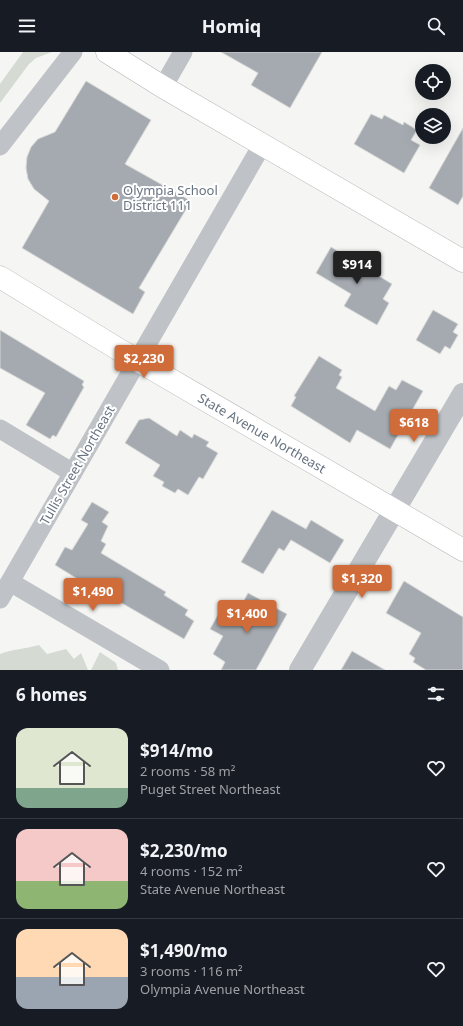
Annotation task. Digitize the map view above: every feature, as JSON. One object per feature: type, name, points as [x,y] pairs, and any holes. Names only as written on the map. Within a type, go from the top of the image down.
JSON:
[{"type":"main road","points":[[107,52],[262,145],[463,261]]},
{"type":"main road","name":"State Avenue Northeast","points":[[0,277],[137,360],[463,550]]},
{"type":"street","points":[[0,146],[73,52]]},
{"type":"street","points":[[163,86],[183,52]]},
{"type":"street","name":"Tullis Street Northeast","points":[[0,599],[262,145]]},
{"type":"street","points":[[300,670],[463,394]]},
{"type":"street","points":[[0,429],[73,472]]},
{"type":"street","points":[[10,582],[160,670]]},
{"type":"shaded area","points":[[23,52],[52,52],[36,58],[29,64],[0,103],[0,84]]},
{"type":"shaded area","points":[[39,645],[47,654],[66,649],[74,659],[81,653],[88,670],[0,670],[0,654]]},
{"type":"shaded area","points":[[100,652],[116,663],[118,670],[91,670]]},
{"type":"building","points":[[221,52],[322,52],[290,108],[251,85],[258,73]]},
{"type":"building","name":"Olympia School District 111","points":[[86,81],[151,120],[125,164],[191,201],[139,288],[145,292],[133,314],[22,248],[49,201],[34,189],[28,179],[26,168],[27,157],[31,147],[38,139],[55,132]]},
{"type":"building","points":[[371,114],[382,119],[384,115],[403,125],[404,122],[415,129],[415,133],[411,140],[415,142],[415,144],[420,145],[404,173],[354,144]]},
{"type":"building","points":[[463,128],[463,196],[458,205],[429,188]]},
{"type":"building","points":[[331,247],[392,284],[383,299],[389,303],[377,325],[344,306],[351,294],[316,273]]},
{"type":"building","points":[[433,310],[458,324],[453,332],[458,335],[450,349],[445,346],[440,354],[416,340]]},
{"type":"building","points":[[0,330],[84,381],[82,385],[84,387],[56,437],[53,435],[50,439],[26,425],[45,393],[0,368]]},
{"type":"building","points":[[319,356],[342,370],[339,375],[342,377],[336,388],[375,411],[389,386],[396,390],[402,380],[423,391],[390,449],[357,430],[350,443],[291,406],[296,397],[294,396]]},
{"type":"building","points":[[149,418],[177,436],[180,430],[192,438],[194,434],[209,442],[206,446],[218,453],[203,479],[199,477],[188,495],[178,489],[175,493],[162,486],[164,482],[153,476],[160,465],[125,443],[139,420]]},
{"type":"building","points":[[92,502],[109,512],[102,522],[108,526],[101,541],[106,544],[101,553],[166,592],[164,595],[188,610],[185,615],[194,621],[184,639],[120,602],[118,604],[55,565],[65,547],[72,550],[88,524],[81,520]]},
{"type":"building","points":[[272,510],[306,529],[311,520],[344,540],[330,563],[291,540],[284,551],[279,548],[263,574],[241,562]]},
{"type":"building","points":[[404,581],[463,617],[463,670],[426,670],[413,662],[415,658],[409,654],[421,633],[386,613]]},
{"type":"building","points":[[248,593],[287,614],[256,670],[221,670],[225,662],[213,654],[223,636],[210,629],[219,613],[233,621]]},
{"type":"building","points":[[352,651],[385,670],[341,670]]},
{"type":"place","name":"Olympia School District 111","points":[[115,197]]}]
